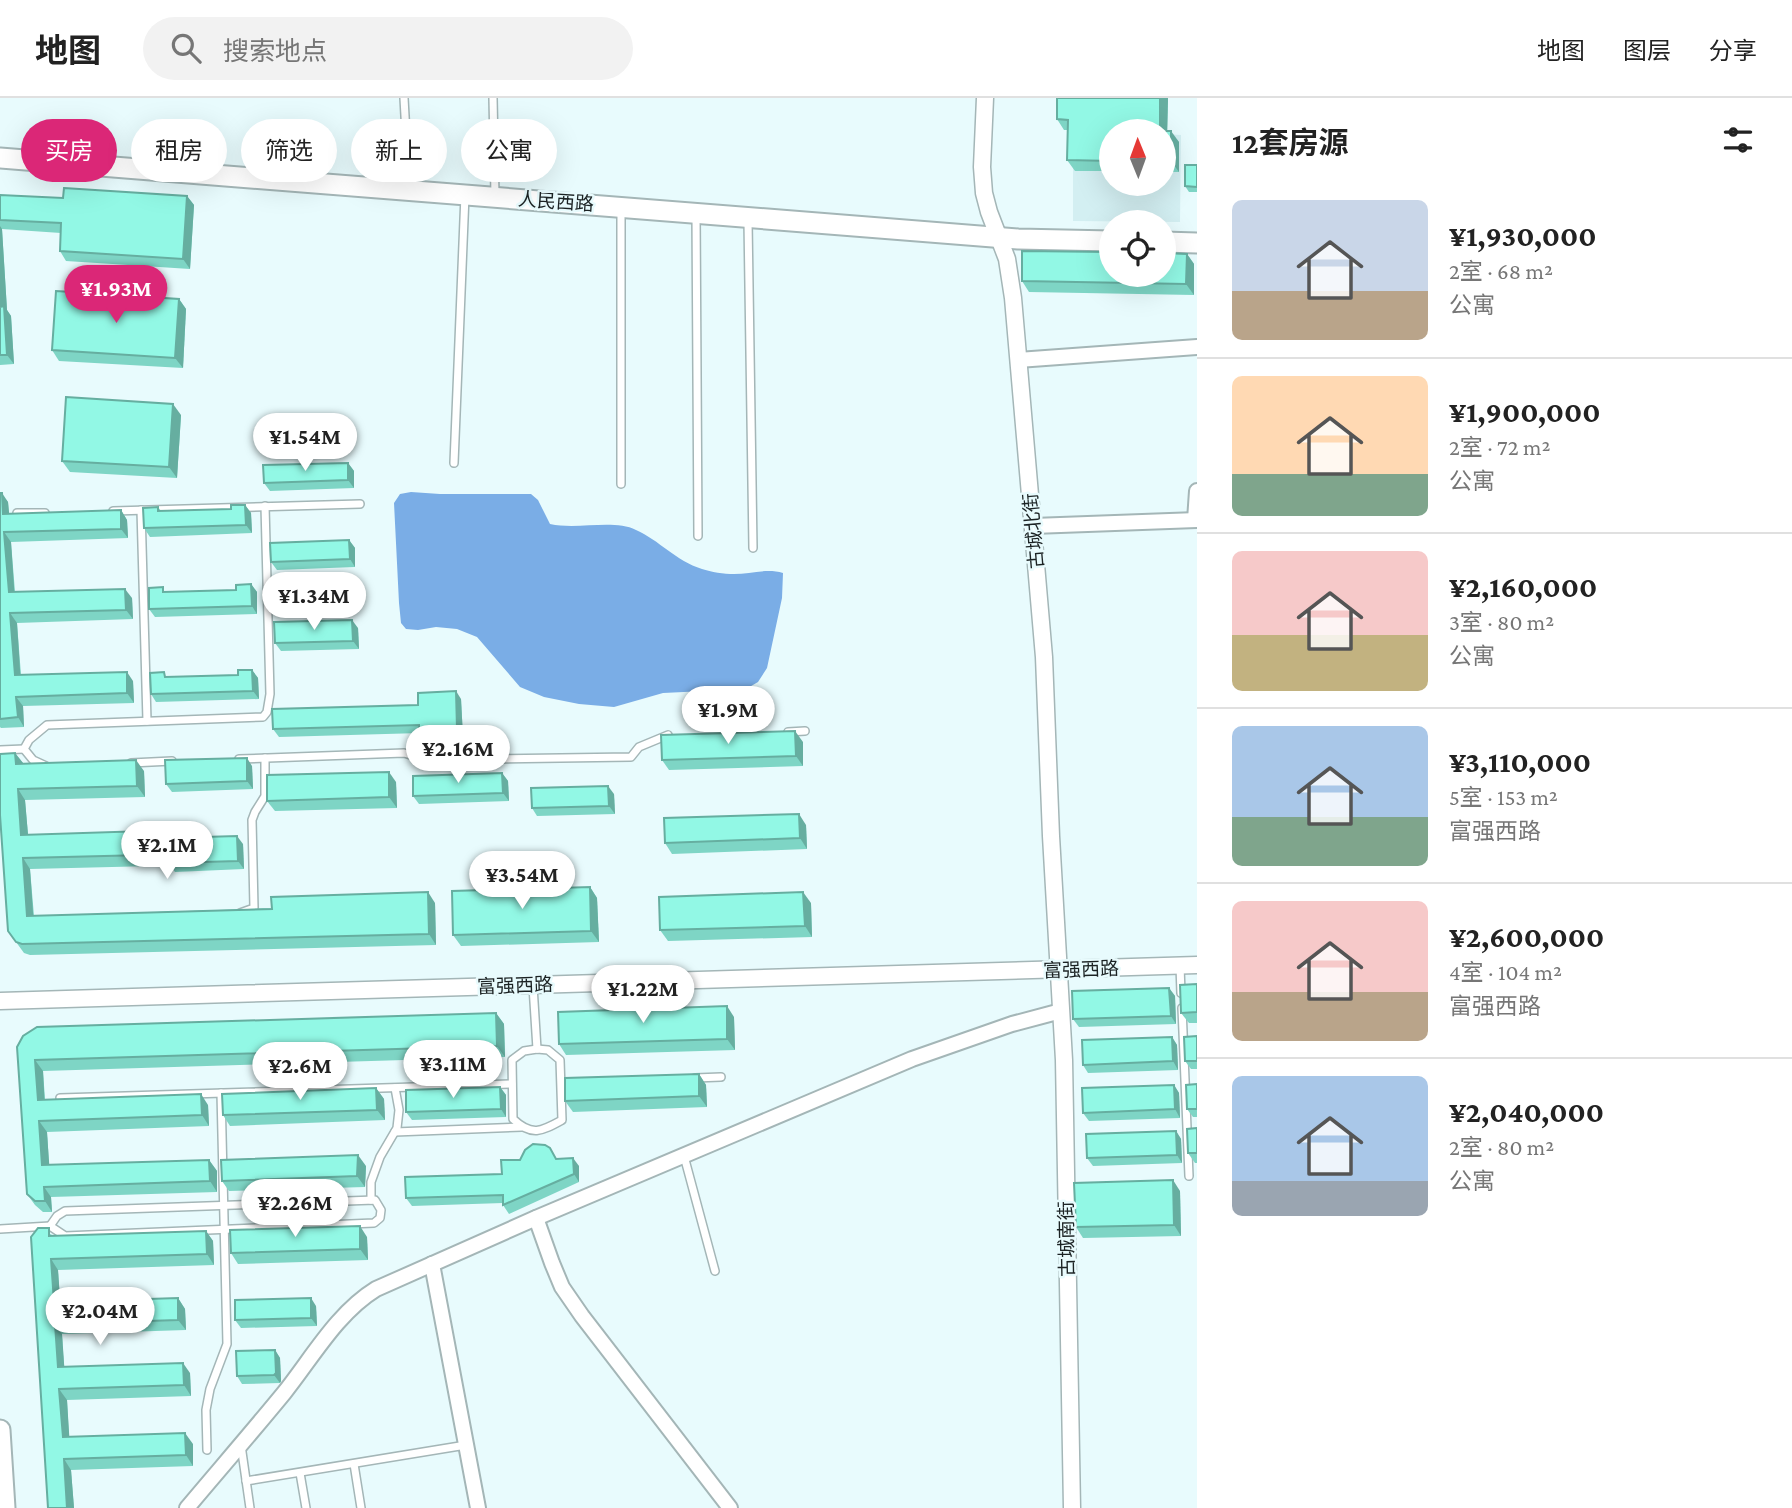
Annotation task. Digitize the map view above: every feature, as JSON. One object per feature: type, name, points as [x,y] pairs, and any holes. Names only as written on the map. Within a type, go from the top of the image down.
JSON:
[{"type":"main road","name":"人民西路","points":[[0,158],[999,237],[1099,241]]},
{"type":"main road","points":[[1176,242],[1197,243]]},
{"type":"main road","points":[[0,1430],[5,1508]]},
{"type":"street","name":"古城北街","points":[[985,98],[982,167],[984,193],[1007,259],[1033,526],[1044,657],[1059,969]]},
{"type":"street","points":[[1018,360],[1197,347]]},
{"type":"street","points":[[1033,526],[1196,520],[1197,491]]},
{"type":"street","name":"富强西路","points":[[0,1001],[1197,965]]},
{"type":"street","name":"古城南街","points":[[1059,969],[1064,1060],[1072,1508]]},
{"type":"street","points":[[187,1508],[284,1393],[348,1311],[361,1298],[376,1289],[536,1218],[912,1059],[1012,1024],[1061,1011]]},
{"type":"street","points":[[536,1218],[562,1287],[730,1508]]},
{"type":"street","points":[[432,1264],[478,1508]]},
{"type":"lane","points":[[404,98],[409,190]]},
{"type":"lane","points":[[493,98],[495,197]]},
{"type":"lane","points":[[454,463],[465,194]]},
{"type":"lane","points":[[621,206],[621,484]]},
{"type":"lane","points":[[696,213],[698,536]]},
{"type":"lane","points":[[748,217],[753,548]]},
{"type":"lane","points":[[100,511],[360,504]]},
{"type":"lane","points":[[24,749],[29,740],[47,725],[263,717],[267,712],[270,694],[265,506]]},
{"type":"lane","points":[[141,510],[147,721]]},
{"type":"lane","points":[[17,513],[58,512]]},
{"type":"lane","points":[[778,732],[805,731]]},
{"type":"lane","points":[[224,760],[404,753],[427,760],[631,757],[639,747],[653,740],[668,735],[682,735]]},
{"type":"lane","points":[[0,750],[24,749]]},
{"type":"lane","points":[[24,749],[33,760],[47,766],[60,766]]},
{"type":"lane","points":[[228,913],[242,913],[254,908],[252,820],[265,796],[265,758]]},
{"type":"lane","points":[[128,763],[183,761]]},
{"type":"lane","points":[[1180,965],[1189,1176]]},
{"type":"lane","points":[[533,985],[537,1049]]},
{"type":"lane","points":[[395,1132],[522,1127],[539,1131],[562,1120],[560,1060],[548,1050],[524,1051],[512,1060],[513,1119],[522,1127]]},
{"type":"lane","points":[[681,1078],[721,1077]]},
{"type":"lane","points":[[561,1082],[574,1082]]},
{"type":"lane","points":[[60,1098],[512,1084]]},
{"type":"lane","points":[[371,1200],[372,1182],[380,1157],[395,1132],[399,1110],[395,1087]]},
{"type":"lane","points":[[207,1450],[206,1410],[210,1389],[227,1344],[221,1093]]},
{"type":"lane","points":[[684,1156],[715,1272]]},
{"type":"lane","points":[[0,1229],[50,1226],[65,1236],[374,1223],[380,1218],[381,1210],[375,1200],[371,1200],[65,1211],[57,1216],[50,1226]]},
{"type":"lane","points":[[240,1444],[250,1508]]},
{"type":"lane","points":[[246,1481],[466,1445]]},
{"type":"lane","points":[[354,1464],[361,1508]]},
{"type":"lane","points":[[300,1472],[306,1508]]},
{"type":"shaded area","points":[[1073,134],[1099,134],[1099,196],[1176,196],[1176,135],[1181,135],[1180,222],[1176,222],[1176,210],[1099,210],[1099,221],[1073,221]]},
{"type":"water","points":[[400,494],[531,494],[538,500],[550,524],[627,527],[644,534],[684,561],[713,572],[783,573],[782,598],[767,668],[758,682],[746,689],[663,693],[614,707],[544,697],[520,687],[477,637],[457,629],[406,629],[401,623],[394,503]]},
{"type":"building","points":[[1057,98],[1160,98],[1160,119],[1099,119],[1099,161],[1067,160],[1068,120],[1057,119]]},
{"type":"building","points":[[1185,165],[1197,165],[1197,187],[1185,186]]},
{"type":"building","points":[[64,188],[187,196],[183,259],[60,251],[61,223],[0,220],[0,195],[63,198]]},
{"type":"building","points":[[1022,251],[1099,252],[1099,282],[1022,281]]},
{"type":"building","points":[[1176,254],[1187,254],[1186,284],[1176,284]]},
{"type":"building","points":[[56,291],[179,299],[175,358],[52,350]]},
{"type":"building","points":[[4,306],[7,355],[0,355],[0,307]]},
{"type":"building","points":[[66,397],[173,404],[169,467],[62,461]]},
{"type":"building","points":[[348,463],[348,480],[264,483],[263,465]]},
{"type":"building","points":[[0,493],[3,514],[121,510],[121,529],[4,532],[9,592],[125,589],[126,610],[10,613],[15,675],[127,672],[127,693],[16,697],[18,717],[0,719]]},
{"type":"building","points":[[231,505],[245,505],[246,525],[144,528],[143,508],[158,507],[158,511],[231,509]]},
{"type":"building","points":[[349,540],[350,559],[271,562],[270,543]]},
{"type":"building","points":[[251,584],[252,606],[149,609],[149,588],[163,587],[163,592],[236,590],[236,585]]},
{"type":"building","points":[[352,620],[353,641],[275,643],[274,622]]},
{"type":"building","points":[[238,670],[252,670],[253,691],[151,694],[150,673],[164,672],[165,677],[238,675]]},
{"type":"building","points":[[456,691],[457,729],[419,730],[419,725],[273,729],[272,709],[418,705],[418,693]]},
{"type":"building","points":[[795,731],[796,756],[662,760],[661,735]]},
{"type":"building","points":[[15,753],[16,764],[136,760],[137,786],[18,789],[21,835],[145,831],[145,855],[23,858],[27,916],[272,909],[271,897],[428,892],[429,934],[22,944],[16,942],[8,931],[0,815],[0,754]]},
{"type":"building","points":[[247,758],[247,781],[166,784],[165,760]]},
{"type":"building","points":[[389,772],[389,797],[267,801],[267,775]]},
{"type":"building","points":[[502,773],[503,793],[413,796],[413,776]]},
{"type":"building","points":[[608,786],[609,806],[532,808],[531,788]]},
{"type":"building","points":[[799,814],[800,838],[665,843],[664,818]]},
{"type":"building","points":[[237,836],[238,861],[169,863],[169,838]]},
{"type":"building","points":[[590,887],[591,931],[453,935],[452,891]]},
{"type":"building","points":[[803,892],[805,926],[660,930],[659,897]]},
{"type":"building","points":[[1197,984],[1197,1012],[1181,1013],[1180,985]]},
{"type":"building","points":[[1169,988],[1171,1016],[1073,1019],[1072,991]]},
{"type":"building","points":[[727,1006],[727,1039],[559,1044],[558,1012]]},
{"type":"building","points":[[496,1013],[497,1046],[35,1060],[38,1100],[201,1094],[202,1115],[39,1121],[42,1165],[209,1160],[210,1181],[44,1187],[45,1201],[35,1201],[27,1194],[17,1047],[23,1036],[37,1027]]},
{"type":"building","points":[[1197,1036],[1197,1061],[1185,1061],[1184,1037]]},
{"type":"building","points":[[1172,1037],[1173,1061],[1083,1065],[1082,1040]]},
{"type":"building","points":[[699,1074],[699,1096],[565,1101],[565,1078]]},
{"type":"building","points":[[1197,1084],[1197,1109],[1187,1109],[1186,1085]]},
{"type":"building","points":[[1174,1085],[1175,1109],[1083,1113],[1082,1088]]},
{"type":"building","points":[[500,1087],[501,1109],[406,1112],[406,1090]]},
{"type":"building","points":[[376,1088],[377,1110],[223,1115],[222,1094]]},
{"type":"building","points":[[1197,1128],[1197,1153],[1188,1153],[1187,1129]]},
{"type":"building","points":[[1176,1131],[1177,1155],[1087,1158],[1086,1134]]},
{"type":"building","points":[[533,1144],[550,1148],[556,1159],[573,1158],[574,1174],[503,1205],[503,1195],[406,1198],[405,1177],[502,1174],[501,1160],[520,1160],[525,1150]]},
{"type":"building","points":[[358,1155],[357,1176],[222,1181],[221,1160]]},
{"type":"building","points":[[1173,1180],[1174,1225],[1076,1227],[1074,1183]]},
{"type":"building","points":[[360,1226],[360,1249],[231,1253],[230,1230]]},
{"type":"building","points":[[38,1228],[49,1228],[49,1236],[206,1231],[207,1254],[51,1259],[54,1302],[178,1298],[178,1320],[55,1324],[58,1367],[183,1363],[184,1385],[59,1389],[63,1437],[185,1433],[186,1455],[64,1459],[67,1508],[48,1508],[31,1237]]},
{"type":"building","points":[[311,1298],[311,1318],[235,1320],[235,1300]]},
{"type":"building","points":[[275,1350],[274,1375],[237,1376],[236,1351]]}]
